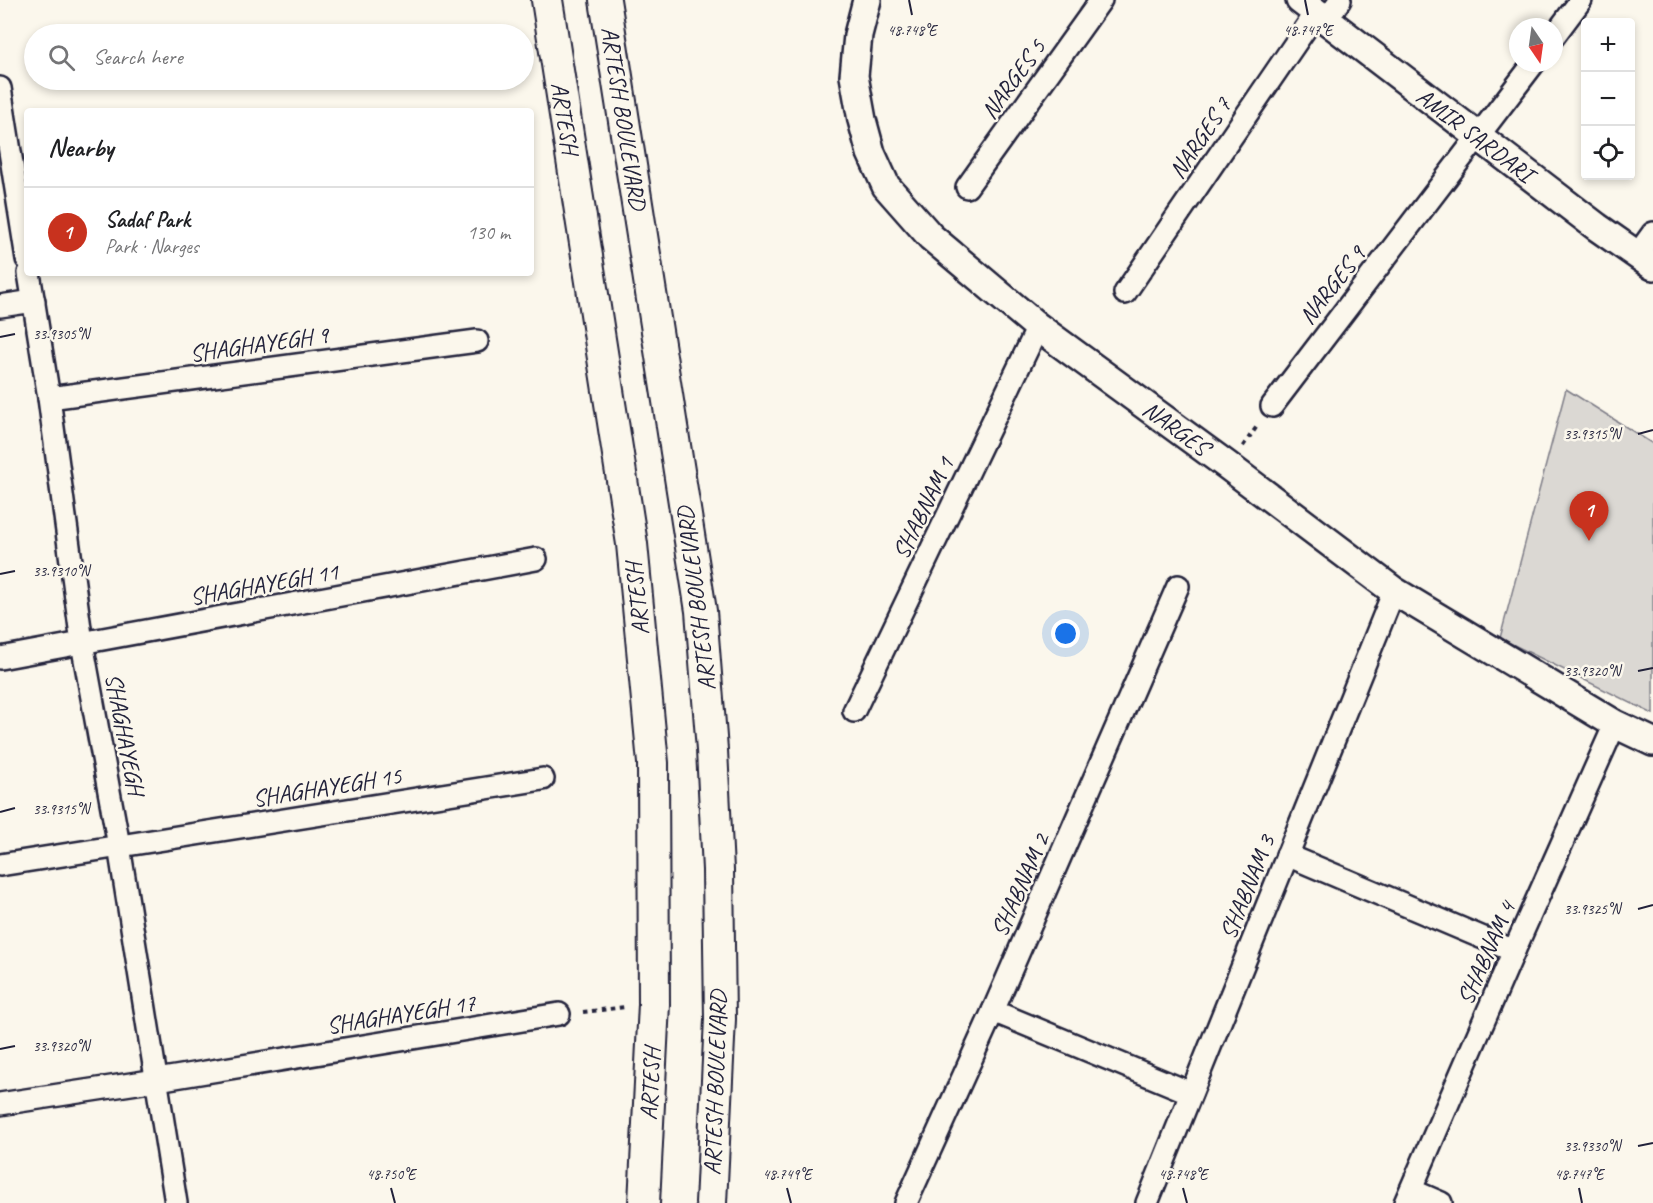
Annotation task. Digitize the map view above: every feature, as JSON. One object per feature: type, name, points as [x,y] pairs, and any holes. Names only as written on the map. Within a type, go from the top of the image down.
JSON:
[{"type":"main road","name":"ARTESH","points":[[547,0],[632,544],[653,763],[654,1004],[644,1203]]},
{"type":"main road","name":"ARTESH BOULEVARD","points":[[605,0],[701,611],[712,750],[718,870],[720,1018],[711,1203]]},
{"type":"street","name":"NARGES","points":[[867,0],[858,35],[854,76],[862,120],[871,153],[886,186],[931,237],[1038,327],[1394,591],[1615,724],[1653,742]]},
{"type":"street","name":"NARGES 5","points":[[967,187],[1101,0]]},
{"type":"street","points":[[1563,24],[1581,0]]},
{"type":"street","name":"AMIR SARDARI","points":[[1320,8],[1479,138],[1645,261]]},
{"type":"street","name":"NARGES 7","points":[[1125,293],[1320,8]]},
{"type":"street","name":"NARGES 9","points":[[1272,406],[1527,72]]},
{"type":"street","points":[[0,92],[21,184],[24,222]]},
{"type":"street","points":[[1645,261],[1653,233]]},
{"type":"street","name":"SHAGHAYEGH","points":[[30,276],[49,398],[82,643],[119,846],[176,1203]]},
{"type":"street","points":[[0,306],[34,301]]},
{"type":"street","name":"SHABNAM 1","points":[[854,711],[1038,327]]},
{"type":"street","name":"SHAGHAYEGH 9","points":[[49,398],[477,341]]},
{"type":"street","name":"SHAGHAYEGH 11","points":[[0,658],[536,559]]},
{"type":"street","name":"SHABNAM 2","points":[[906,1203],[993,1011],[1178,586]]},
{"type":"street","name":"SHABNAM 3","points":[[1147,1203],[1394,591]]},
{"type":"street","name":"SHABNAM 4","points":[[1408,1197],[1615,724]]},
{"type":"street","name":"SHAGHAYEGH 15","points":[[0,865],[543,778]]},
{"type":"street","points":[[1287,855],[1514,951]]},
{"type":"street","points":[[993,1011],[1191,1093]]},
{"type":"street","name":"SHAGHAYEGH 17","points":[[0,1104],[559,1014]]},
{"type":"street","points":[[1408,1197],[1441,1203]]},
{"type":"path","points":[[1228,466],[1272,406]]},
{"type":"path","points":[[559,1014],[654,1004]]},
{"type":"shaded area","points":[[1566,389],[1653,444],[1653,714],[1500,638]]},
{"type":"place","name":"Sadaf Park","points":[[1589,541]]}]
